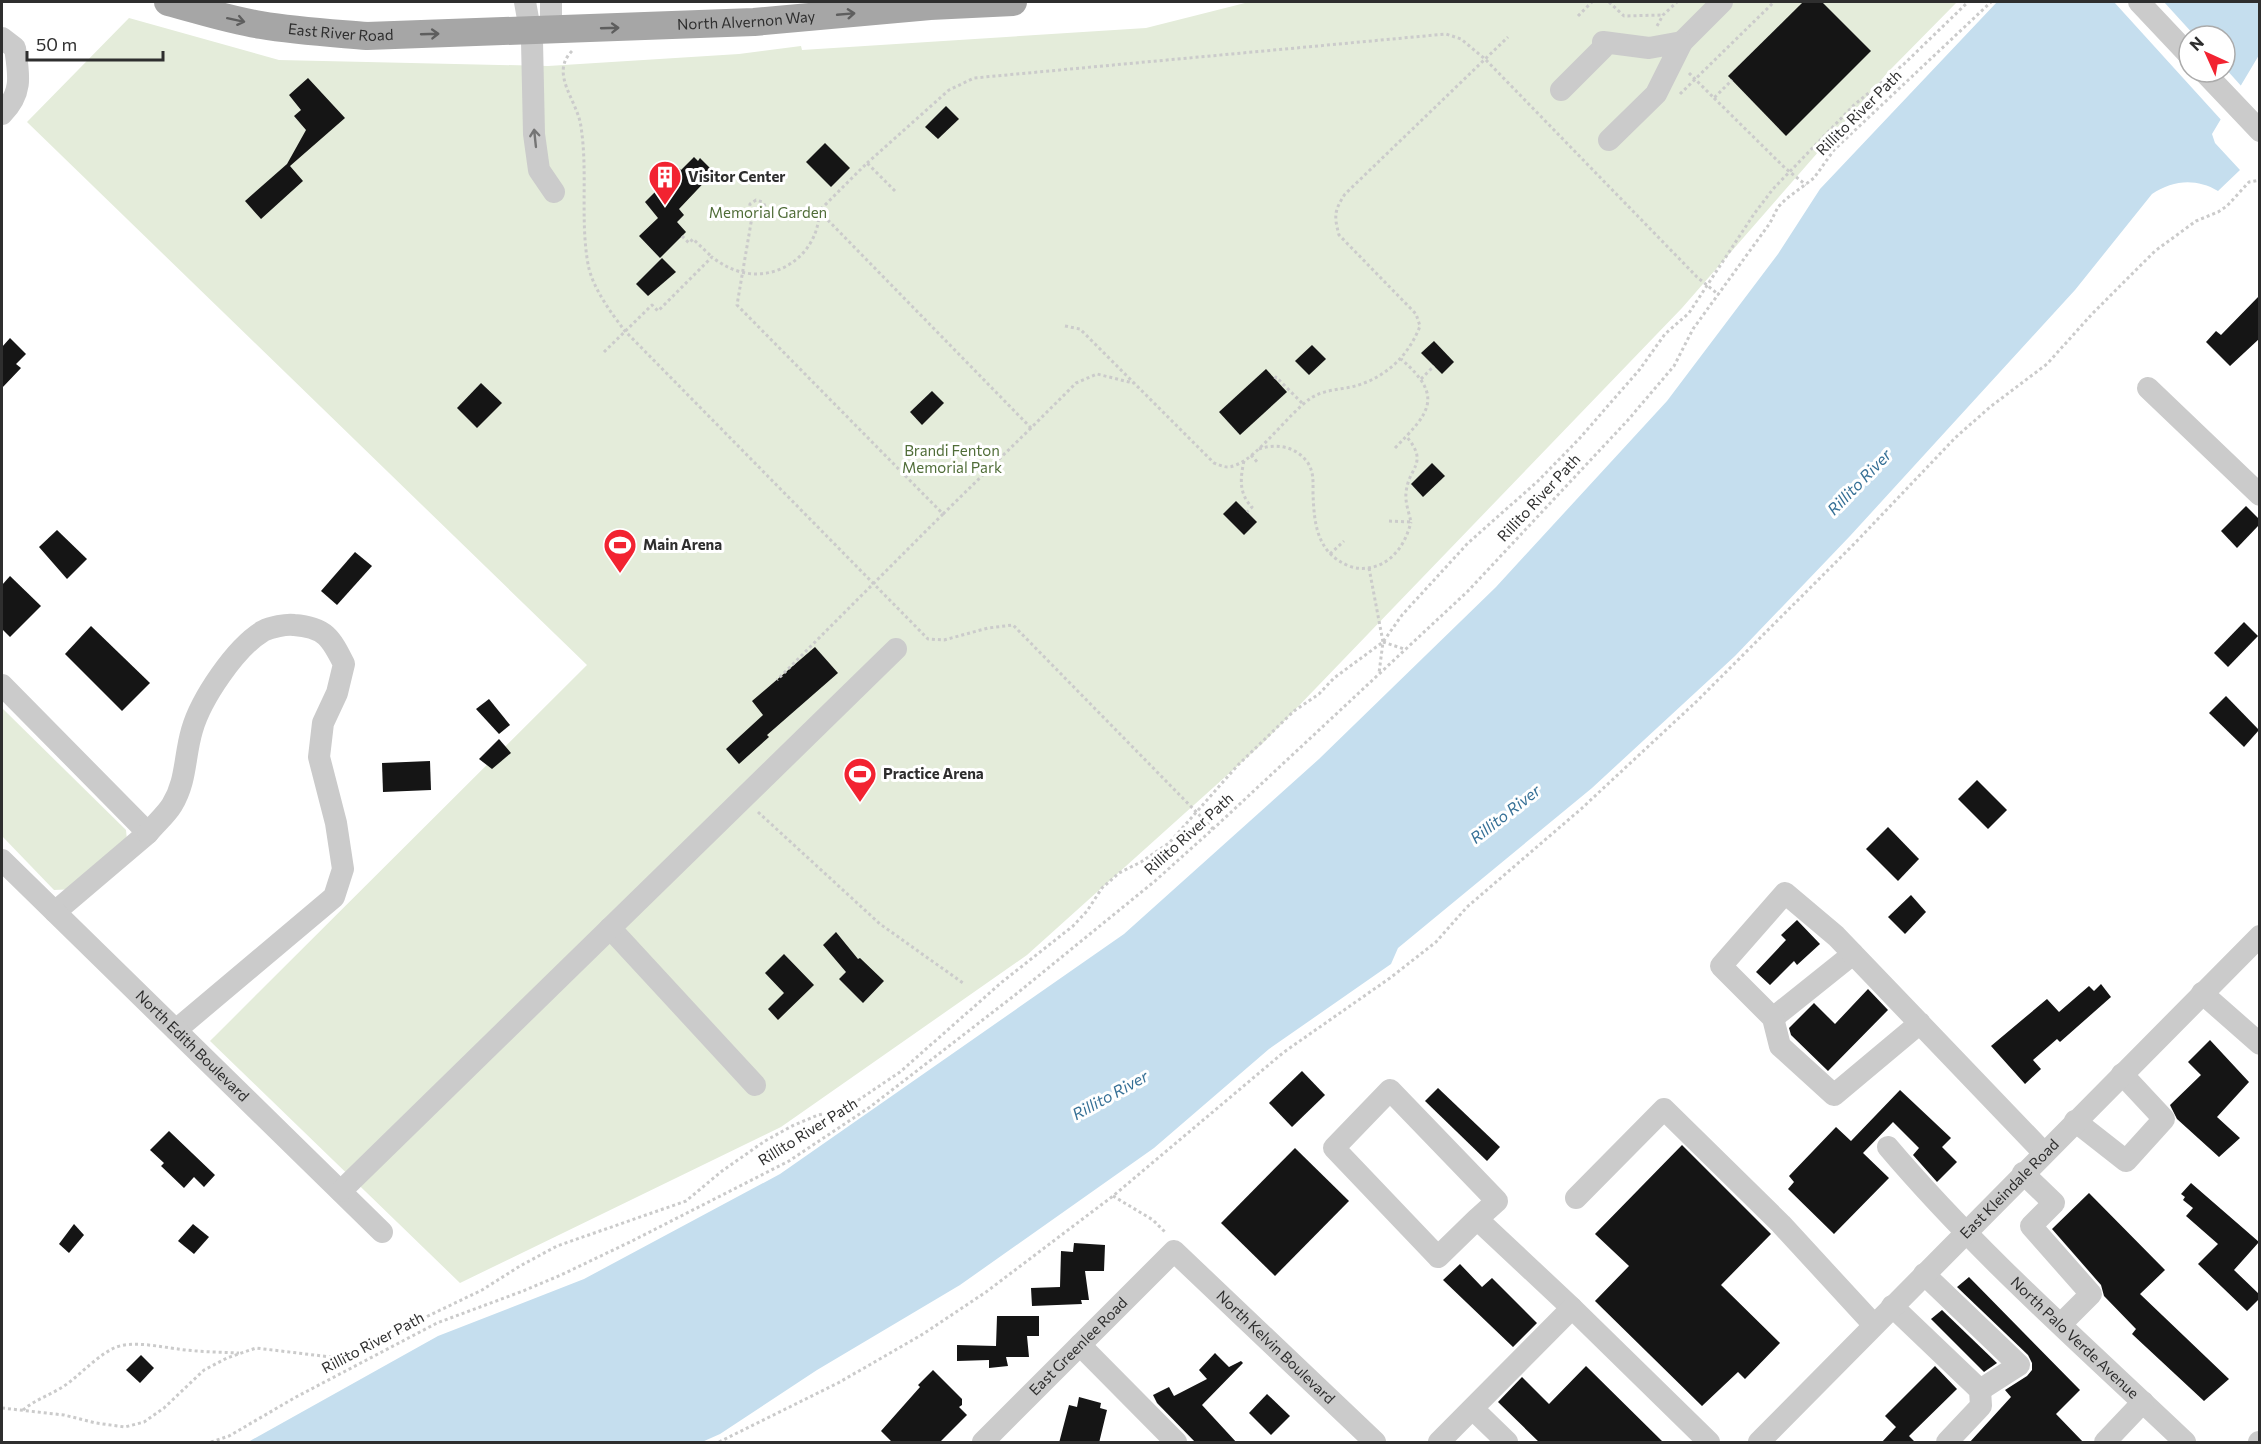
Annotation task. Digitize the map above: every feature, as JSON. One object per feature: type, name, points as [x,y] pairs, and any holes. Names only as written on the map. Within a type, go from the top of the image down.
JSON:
[{"type":"main road","name":"East River Road","points":[[168,2],[200,12],[251,23],[313,32],[367,36],[532,30]]},
{"type":"main road","name":"North Alvernon Way","points":[[532,30],[754,22],[930,6],[1013,2]]},
{"type":"street","points":[[513,2],[532,30]]},
{"type":"street","points":[[525,2],[532,30],[534,134],[539,171],[554,192]]},
{"type":"street","points":[[519,67],[532,30],[551,2]]},
{"type":"street","points":[[1610,140],[1656,94],[1682,42],[1722,2]]},
{"type":"street","points":[[2139,2],[2177,42]]},
{"type":"street","points":[[2,38],[15,48],[20,84],[5,111]]},
{"type":"street","points":[[1561,90],[1603,48],[1603,42],[1649,48],[1682,42]]},
{"type":"street","points":[[2215,84],[2259,131]]},
{"type":"street","points":[[2148,388],[2259,495]]},
{"type":"street","points":[[55,912],[148,833],[171,806],[185,774],[192,730],[216,680],[243,649],[264,631],[288,624],[312,626],[332,640],[344,664],[337,693],[323,723],[319,757],[336,823],[343,869],[334,897],[176,1030]]},
{"type":"street","points":[[341,1191],[896,649]]},
{"type":"street","points":[[2,685],[148,833]]},
{"type":"street","name":"North Edith Boulevard","points":[[2,860],[382,1232]]},
{"type":"street","points":[[1920,1023],[1834,1095],[1780,1046],[1773,1018],[1720,966],[1785,893],[1836,936],[1920,1023],[2044,1153]]},
{"type":"street","points":[[610,928],[755,1085]]},
{"type":"street","name":"East Kleindale Road","points":[[1773,1438],[1892,1306],[2259,936]]},
{"type":"street","points":[[1773,1018],[1853,954]]},
{"type":"street","points":[[2202,993],[2259,1044]]},
{"type":"street","points":[[2075,1121],[2126,1161],[2164,1119],[2122,1074]]},
{"type":"street","points":[[1390,1090],[1497,1201],[1477,1219],[1438,1257],[1334,1148],[1390,1090]]},
{"type":"street","points":[[1576,1198],[1664,1109],[1782,1224],[1874,1325]]},
{"type":"street","name":"North Palo Verde Avenue","points":[[1888,1147],[1965,1232],[2184,1443]]},
{"type":"street","points":[[2023,1173],[2054,1203],[2031,1226],[2091,1294],[2061,1324]]},
{"type":"street","points":[[1477,1219],[1572,1308],[1709,1443]]},
{"type":"street","name":"East Greenlee Road","points":[[983,1443],[1174,1251]]},
{"type":"street","name":"North Kelvin Boulevard","points":[[1174,1251],[1375,1443]]},
{"type":"street","points":[[1924,1274],[2019,1365],[1980,1390]]},
{"type":"street","points":[[1892,1306],[1980,1390],[1981,1406],[1947,1443]]},
{"type":"street","points":[[1439,1443],[1572,1308]]},
{"type":"street","points":[[1080,1345],[1176,1443]]},
{"type":"street","points":[[2105,1443],[2143,1402]]},
{"type":"street","points":[[1473,1409],[1507,1443]]},
{"type":"path","points":[[1578,16],[1592,2]]},
{"type":"path","points":[[1609,2],[1624,16],[1663,15]]},
{"type":"path","points":[[1675,99],[1774,2]]},
{"type":"path","points":[[2,1408],[64,1415],[125,1427],[144,1422],[164,1408],[204,1370],[240,1353],[256,1348],[276,1349],[339,1358],[368,1350],[428,1316],[482,1290],[557,1246],[686,1201],[722,1171],[765,1141],[792,1126],[818,1115],[834,1112],[857,1101],[900,1072],[1002,982],[1073,926],[1102,888],[1119,873],[1141,862],[1169,843],[1238,765],[1294,711],[1319,694],[1334,678],[1383,642],[1402,615],[1468,543],[1538,482],[1579,439],[1640,369],[1665,334],[1689,313],[1754,214],[1790,171],[1854,105],[1904,64],[1968,2]]},
{"type":"path","name":"Rillito River Path","points":[[211,1443],[229,1436],[296,1397],[437,1323],[523,1292],[561,1275],[789,1161],[870,1107],[1016,995],[1213,830],[1475,583],[1628,420],[1674,366],[1693,329],[1770,223],[1778,207],[1814,178],[1834,150],[1991,2]]},
{"type":"path","points":[[682,236],[689,243],[693,238],[725,267],[743,273],[775,272],[800,257],[813,237],[819,221],[819,211],[867,163],[949,90],[974,78],[1446,34],[1461,39],[1485,59],[1707,287],[1719,295]]},
{"type":"path","points":[[1065,326],[1080,329],[1214,463],[1225,468],[1237,465],[1251,455],[1314,396],[1365,383],[1389,369],[1401,359],[1414,341],[1420,326],[1416,314],[1339,235],[1335,221],[1336,208],[1346,194],[1508,37]]},
{"type":"path","points":[[580,46],[564,59],[562,68],[563,79],[581,125],[588,266],[606,306],[625,332],[928,639],[944,640],[988,628],[1013,625],[1197,811],[1213,830]]},
{"type":"path","points":[[1714,98],[1806,185]]},
{"type":"path","points":[[867,163],[895,191]]},
{"type":"path","points":[[719,1443],[838,1383],[923,1334],[996,1285],[1113,1196],[1284,1052],[1390,978],[1436,942],[1467,907],[1581,809],[1697,700],[1855,543],[1955,438],[1990,407],[2047,364],[2092,314],[2155,251],[2196,221],[2217,213],[2227,206],[2249,182],[2259,180]]},
{"type":"path","points":[[752,216],[759,218],[765,214],[766,208],[763,202],[756,200],[750,204],[749,211],[752,216],[737,305],[943,514]]},
{"type":"path","points":[[819,211],[1031,428]]},
{"type":"path","points":[[604,352],[652,305],[658,311],[712,257]]},
{"type":"path","points":[[1395,448],[1425,414],[1428,400],[1421,379],[1401,359]]},
{"type":"path","points":[[1421,379],[1434,366]]},
{"type":"path","points":[[777,680],[1077,383],[1097,374],[1135,383]]},
{"type":"path","points":[[1275,379],[1276,377],[1303,404]]},
{"type":"path","points":[[1256,450],[1268,446],[1284,446],[1296,452],[1308,463],[1314,479],[1314,523],[1318,537],[1330,555],[1353,567],[1369,568],[1389,560],[1401,547],[1408,534],[1411,522],[1405,495],[1409,479],[1418,465],[1415,447],[1406,436]]},
{"type":"path","points":[[1251,455],[1260,464]]},
{"type":"path","points":[[1244,460],[1241,488],[1245,499],[1252,507],[1247,512]]},
{"type":"path","points":[[1389,520],[1411,522]]},
{"type":"path","points":[[1330,555],[1344,541]]},
{"type":"path","points":[[1369,568],[1383,642],[1379,674]]},
{"type":"path","points":[[1383,642],[1404,650]]},
{"type":"path","points":[[743,798],[880,924],[963,983]]},
{"type":"path","points":[[1113,1196],[1152,1220],[1167,1234],[1174,1251]]},
{"type":"path","points":[[23,1410],[31,1403],[46,1398],[96,1359],[116,1347],[152,1345],[240,1353]]},
{"type":"green space","name":"Brandi Fenton Memorial Park","points":[[1249,2],[1957,2],[1889,71],[1682,308],[1264,742],[1027,955],[781,1127],[460,1283],[210,1041],[587,665],[27,122],[129,18],[279,60],[548,66],[739,54],[801,46],[802,50],[1146,28]]},
{"type":"green space","points":[[2,708],[126,830],[127,840],[76,889],[54,890],[2,836]]},
{"type":"water","name":"Rillito River","points":[[1997,2],[2259,2],[2259,55],[2212,134],[2215,143],[2240,170],[2218,191],[2201,184],[2185,182],[2176,183],[2152,194],[2075,290],[1850,536],[1735,656],[1592,788],[1398,948],[1391,964],[1269,1049],[1154,1148],[960,1285],[817,1370],[720,1434],[702,1442],[248,1442],[438,1336],[584,1279],[780,1174],[1124,934],[1319,759],[1496,587],[1667,401],[1778,254],[1820,189]]},
{"type":"pier","points":[[2114,2],[2164,2],[2184,24],[2177,24],[2177,71]]},
{"type":"pier","points":[[2237,81],[2243,88],[2223,122],[2188,84],[2237,84]]},
{"type":"building","points":[[1803,2],[1822,2],[1871,51],[1786,136],[1728,76]]},
{"type":"building","points":[[308,78],[345,118],[290,166],[303,181],[261,219],[245,201],[287,164],[306,130],[294,116],[301,110],[289,95]]},
{"type":"building","points":[[946,106],[959,119],[938,139],[925,127]]},
{"type":"building","points":[[825,143],[850,168],[831,187],[806,162]]},
{"type":"building","name":"Visitor Center","points":[[694,157],[698,161],[700,158],[714,172],[679,209],[684,215],[677,222],[686,232],[660,258],[639,236],[658,218],[645,202],[679,168],[681,170]]},
{"type":"building","points":[[662,258],[676,272],[648,296],[636,284]]},
{"type":"building","points":[[2259,296],[2259,339],[2230,366],[2206,342],[2216,331],[2221,335]]},
{"type":"building","points":[[10,338],[26,354],[16,364],[21,368],[2,388],[2,347]]},
{"type":"building","points":[[1434,341],[1454,362],[1442,374],[1421,353]]},
{"type":"building","points":[[1312,345],[1326,359],[1309,375],[1295,361]]},
{"type":"building","points":[[1266,369],[1287,392],[1240,435],[1219,412]]},
{"type":"building","points":[[481,383],[502,403],[477,428],[457,408]]},
{"type":"building","points":[[932,391],[944,403],[922,425],[910,412]]},
{"type":"building","points":[[1432,463],[1445,476],[1423,497],[1411,484]]},
{"type":"building","points":[[1236,501],[1257,522],[1244,535],[1223,514]]},
{"type":"building","points":[[2246,506],[2259,519],[2259,525],[2237,548],[2221,531]]},
{"type":"building","points":[[57,530],[87,559],[67,579],[39,547]]},
{"type":"building","points":[[355,552],[372,566],[337,605],[321,591]]},
{"type":"building","points":[[10,576],[41,606],[10,637],[2,629],[2,585]]},
{"type":"building","points":[[2244,622],[2258,636],[2228,667],[2214,653]]},
{"type":"building","points":[[91,626],[150,683],[122,711],[65,654]]},
{"type":"building","points":[[815,647],[838,673],[767,735],[769,737],[739,764],[726,749],[763,715],[752,701]]},
{"type":"building","points":[[2226,696],[2259,730],[2244,747],[2209,713]]},
{"type":"building","points":[[489,699],[510,725],[499,734],[476,709]]},
{"type":"building","points":[[499,739],[511,753],[492,769],[479,759]]},
{"type":"building","points":[[430,761],[431,790],[383,792],[382,763]]},
{"type":"building","points":[[1977,780],[2007,810],[1988,829],[1958,799]]},
{"type":"building","points":[[1888,827],[1919,859],[1898,881],[1866,849]]},
{"type":"building","points":[[1911,895],[1926,912],[1905,934],[1888,917]]},
{"type":"building","points":[[1797,920],[1820,944],[1797,965],[1794,961],[1770,985],[1756,972],[1786,940],[1781,935]]},
{"type":"building","points":[[836,932],[858,959],[860,958],[884,981],[863,1003],[839,979],[846,972],[823,945]]},
{"type":"building","points":[[784,954],[814,985],[778,1020],[768,1009],[784,993],[765,973]]},
{"type":"building","points":[[2101,984],[2111,997],[2060,1042],[2057,1039],[2033,1060],[2041,1069],[2025,1084],[1991,1046],[2047,999],[2059,1012],[2089,986],[2094,991]]},
{"type":"building","points":[[1868,989],[1888,1010],[1828,1071],[1791,1035],[1789,1028],[1814,1003],[1835,1024]]},
{"type":"building","points":[[2210,1040],[2249,1082],[2217,1117],[2240,1138],[2219,1157],[2177,1119],[2170,1105],[2201,1075],[2188,1062]]},
{"type":"building","points":[[1302,1071],[1325,1095],[1292,1127],[1269,1103]]},
{"type":"building","points":[[1438,1088],[1500,1147],[1487,1161],[1425,1101]]},
{"type":"building","points":[[1900,1090],[1951,1138],[1942,1147],[1957,1162],[1937,1182],[1913,1155],[1919,1148],[1893,1122],[1863,1153],[1889,1178],[1834,1234],[1788,1189],[1794,1182],[1789,1176],[1836,1127],[1851,1141]]},
{"type":"building","points":[[169,1131],[215,1175],[204,1187],[194,1177],[184,1188],[161,1166],[164,1163],[150,1150]]},
{"type":"building","points":[[1682,1145],[1771,1234],[1721,1285],[1780,1343],[1745,1379],[1738,1372],[1702,1406],[1595,1301],[1629,1266],[1595,1234]]},
{"type":"building","points":[[1295,1148],[1349,1201],[1275,1276],[1221,1223]]},
{"type":"building","points":[[2191,1183],[2259,1242],[2234,1270],[2259,1294],[2259,1299],[2247,1311],[2198,1264],[2218,1244],[2186,1216],[2193,1208],[2183,1200],[2185,1197],[2181,1194]]},
{"type":"building","points":[[2089,1193],[2165,1270],[2140,1294],[2229,1379],[2204,1401],[2132,1334],[2136,1329],[2104,1296],[2101,1285],[2052,1229]]},
{"type":"building","points":[[74,1224],[84,1235],[69,1253],[59,1244]]},
{"type":"building","points":[[193,1224],[209,1237],[194,1254],[178,1241]]},
{"type":"building","points":[[1074,1243],[1105,1245],[1104,1271],[1085,1271],[1089,1300],[1081,1300],[1082,1304],[1032,1306],[1031,1288],[1060,1287],[1061,1251],[1073,1252]]},
{"type":"building","points":[[1460,1264],[1482,1287],[1492,1278],[1537,1323],[1513,1347],[1443,1280]]},
{"type":"building","points":[[1969,1277],[2080,1390],[2056,1414],[2084,1443],[1969,1443],[2011,1397],[2005,1390],[2027,1376],[2032,1370],[2032,1363],[2028,1355],[1957,1287]]},
{"type":"building","points":[[1942,1310],[1997,1363],[1984,1372],[1931,1319]]},
{"type":"building","points":[[997,1316],[1039,1316],[1039,1336],[1027,1336],[1029,1357],[1006,1357],[1008,1366],[989,1368],[989,1360],[957,1361],[957,1345],[996,1346]]},
{"type":"building","points":[[1215,1353],[1229,1367],[1241,1361],[1243,1363],[1202,1405],[1237,1443],[1196,1443],[1157,1403],[1153,1395],[1169,1387],[1174,1396],[1207,1379],[1199,1370]]},
{"type":"building","points":[[141,1355],[154,1368],[140,1383],[126,1370]]},
{"type":"building","points":[[1586,1366],[1664,1443],[1540,1443],[1498,1402],[1522,1377],[1549,1404]]},
{"type":"building","points":[[1935,1366],[1957,1389],[1909,1436],[1916,1443],[1881,1443],[1896,1427],[1885,1416]]},
{"type":"building","points":[[933,1370],[962,1399],[962,1405],[959,1407],[967,1415],[939,1443],[893,1443],[881,1431]]},
{"type":"building","points":[[1267,1394],[1290,1416],[1271,1435],[1249,1413]]},
{"type":"building","points":[[1079,1397],[1101,1403],[1100,1408],[1107,1410],[1099,1443],[1059,1443],[1069,1405],[1077,1407]]},
{"type":"place","name":"Visitor Center","points":[[665,206]]},
{"type":"place","name":"Main Arena","points":[[620,574]]},
{"type":"place","name":"Practice Arena","points":[[860,803]]},
{"type":"park label","name":"Memorial Garden","points":[[768,213]]}]
